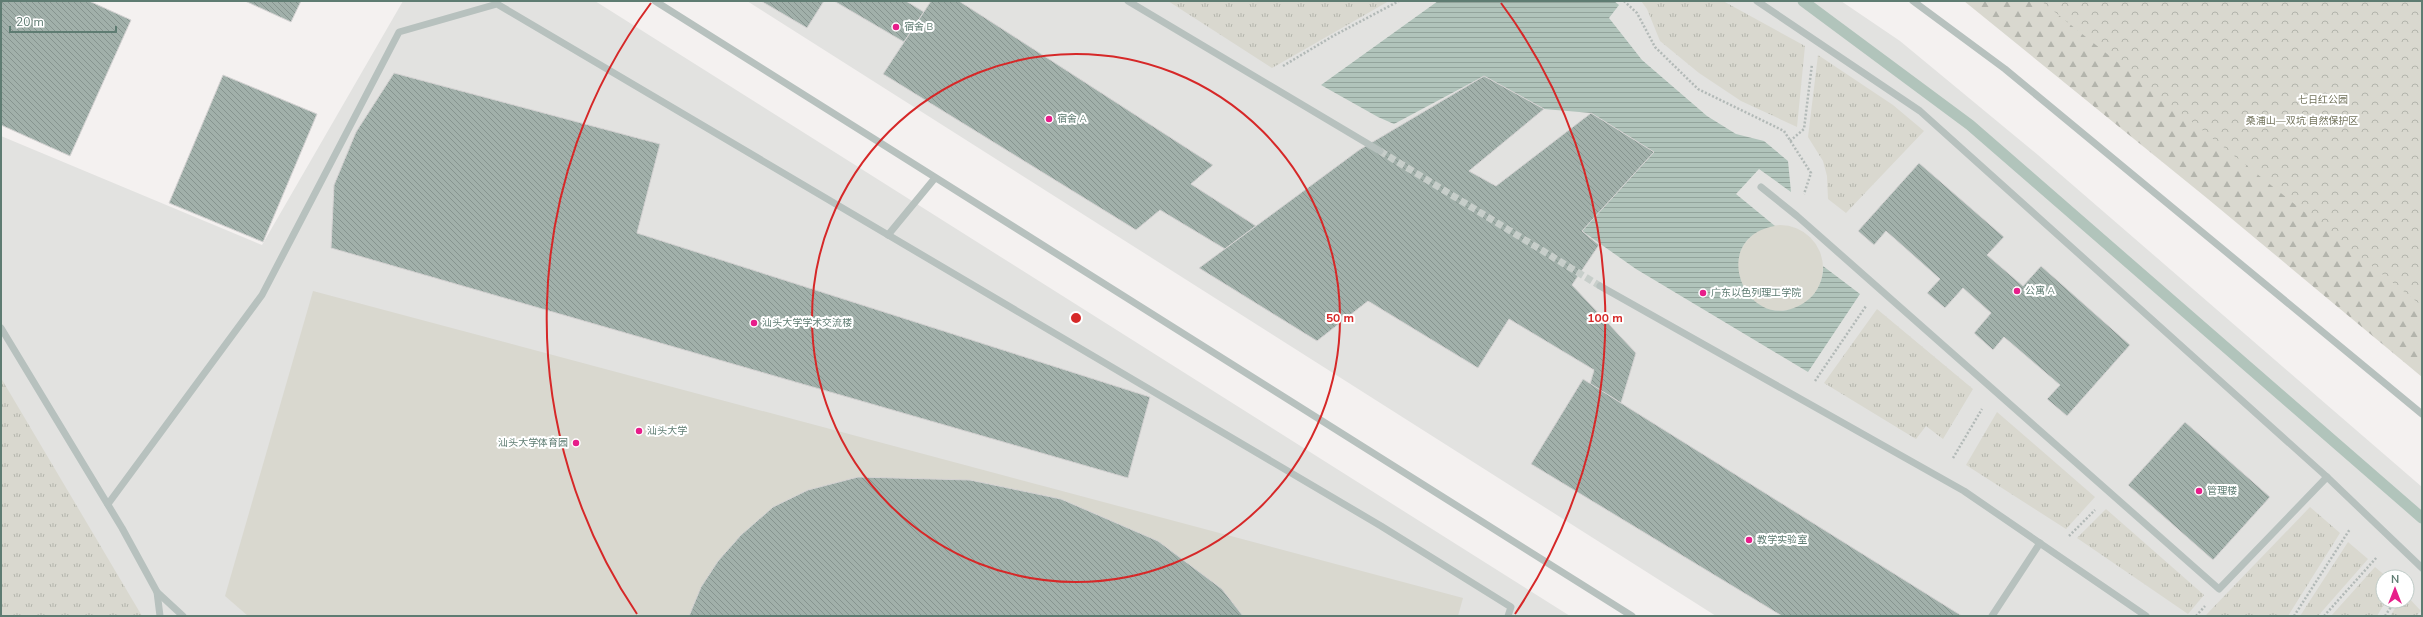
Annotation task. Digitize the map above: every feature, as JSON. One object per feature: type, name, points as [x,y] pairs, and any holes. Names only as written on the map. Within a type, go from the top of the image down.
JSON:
[{"type":"street","points":[[656,1],[1632,616]]},
{"type":"street","points":[[1128,1],[1380,151]]},
{"type":"street","points":[[1758,1],[1920,111],[2327,477],[2422,568]]},
{"type":"street","points":[[1913,1],[2005,69],[2422,414]]},
{"type":"street","points":[[108,504],[262,295],[400,32],[497,4],[1381,526],[1511,607],[1508,616]]},
{"type":"street","points":[[888,235],[935,178]]},
{"type":"street","points":[[1760,187],[1797,216],[2219,589],[2327,477]]},
{"type":"street","points":[[1600,286],[1964,491],[2146,616]]},
{"type":"street","points":[[1,328],[108,504],[157,592],[183,616]]},
{"type":"street","points":[[1992,616],[2040,543]]},
{"type":"street","points":[[157,592],[160,616]]},
{"type":"path","points":[[1260,80],[1333,36],[1399,1]]},
{"type":"path","points":[[1624,1],[1637,13],[1655,47],[1698,89],[1784,131],[1811,173],[1797,216]]},
{"type":"path","points":[[1790,141],[1804,130],[1815,39]]},
{"type":"path","points":[[1802,399],[1878,288]]},
{"type":"path","points":[[1942,478],[1993,390]]},
{"type":"path","points":[[2053,552],[2111,494]]},
{"type":"path","points":[[2294,616],[2362,511]]},
{"type":"path","points":[[2324,616],[2392,540]]},
{"type":"shaded area","name":"汕头大学","points":[[403,1],[595,1],[1570,616],[1,616],[1,136],[262,245]]},
{"type":"shaded area","name":"广东以色列理工学院","points":[[747,1],[1841,1],[1900,41],[2038,155],[2422,487],[2422,616],[1716,616]]},
{"type":"shaded area","points":[[1438,1],[1614,1],[1619,5],[1609,18],[1642,60],[1707,116],[1736,134],[1764,141],[1788,161],[1791,192],[1759,169],[1736,194],[1775,226],[1753,235],[1741,250],[1738,267],[1743,285],[1754,300],[1769,309],[1788,310],[1809,299],[1820,284],[1823,266],[1860,294],[1808,372],[1636,269],[1582,231],[1654,152],[1591,113],[1544,109],[1484,76],[1394,124],[1378,117],[1321,85]]},
{"type":"green space","points":[[1168,1],[1389,1],[1272,68]]},
{"type":"green space","points":[[1641,1],[1723,1],[1805,46],[1797,127],[1741,101],[1699,73],[1660,41],[1647,9]]},
{"type":"green space","name":"七日红公园","points":[[1964,1],[2422,1],[2422,377],[2208,199]]},
{"type":"green space","name":"七日红公园","points":[[2041,1],[2422,1],[2422,306]]},
{"type":"green space","points":[[1818,55],[1893,105],[1924,131],[1846,213],[1828,199],[1827,176],[1823,161],[1808,137]]},
{"type":"green space","points":[[1780,225],[1796,229],[1810,238],[1819,252],[1823,268],[1819,284],[1810,298],[1796,307],[1780,311],[1764,307],[1750,298],[1741,284],[1737,268],[1741,252],[1750,238],[1764,229]]},
{"type":"green space","name":"汕头大学体育园","points":[[313,291],[1463,598],[1458,616],[248,616],[225,596]]},
{"type":"green space","points":[[1877,309],[1973,389],[1943,439],[1926,426],[1916,439],[1824,383]]},
{"type":"green space","points":[[1,378],[142,616],[1,616]]},
{"type":"green space","points":[[1997,412],[2095,497],[2066,529],[1966,465]]},
{"type":"green space","points":[[2310,507],[2340,533],[2288,616],[2205,616]]},
{"type":"green space","points":[[2106,509],[2204,595],[2188,614],[2077,538]]},
{"type":"green space","points":[[2348,542],[2368,559],[2318,616],[2300,616]]},
{"type":"green space","points":[[2375,567],[2377,569],[2375,569],[2375,609],[2381,609],[2377,616],[2331,616]]},
{"type":"green space","points":[[2415,605],[2421,611],[2416,616],[2390,616],[2395,609],[2415,609]]},
{"type":"building","points":[[1,1],[89,1],[131,20],[70,156],[1,125]]},
{"type":"building","points":[[245,1],[301,1],[291,22]]},
{"type":"building","points":[[761,1],[824,1],[807,28]]},
{"type":"building","name":"宿舍 B","points":[[834,1],[906,1],[924,12],[904,42]]},
{"type":"building","name":"宿舍 A","points":[[931,1],[959,1],[1213,165],[1191,184],[1256,226],[1225,249],[1160,210],[1136,230],[883,74]]},
{"type":"building","name":"汕头大学学术交流楼","points":[[394,73],[660,144],[637,233],[1150,397],[1128,478],[331,248],[334,185],[356,132]]},
{"type":"building","points":[[223,75],[317,114],[263,242],[169,203]]},
{"type":"building","points":[[1484,76],[1544,109],[1469,171],[1496,186],[1591,113],[1654,152],[1582,231],[1599,245],[1572,285],[1636,353],[1621,403],[1590,384],[1594,370],[1509,319],[1478,368],[1368,301],[1317,341],[1199,268],[1359,150]]},
{"type":"building","name":"公寓 A","points":[[1919,163],[2004,237],[1987,255],[2023,286],[2041,266],[2130,345],[2067,416],[2047,399],[2060,385],[2004,337],[1993,350],[1974,333],[1991,313],[1963,288],[1945,308],[1927,293],[1940,279],[1886,231],[1874,245],[1858,231]]},
{"type":"building","name":"教学实验室","points":[[1583,379],[1962,616],[1782,616],[1531,464]]},
{"type":"building","name":"管理楼","points":[[2185,422],[2270,497],[2213,560],[2128,485]]},
{"type":"building","points":[[858,477],[970,480],[1061,499],[1158,541],[1222,589],[1243,616],[689,616],[701,587],[718,561],[741,535],[773,507],[808,490]]},
{"type":"waterway","points":[[1803,1],[1970,125],[2422,518]]},
{"type":"tunnel","points":[[1380,151],[1600,286]]},
{"type":"place","name":"宿舍 B","points":[[896,27]]},
{"type":"place","name":"宿舍 A","points":[[1049,119]]},
{"type":"place","name":"公寓 A","points":[[2017,291]]},
{"type":"place","name":"广东以色列理工学院","points":[[1703,293]]},
{"type":"place","name":"汕头大学学术交流楼","points":[[754,323]]},
{"type":"place","name":"汕头大学","points":[[639,431]]},
{"type":"place","name":"汕头大学体育园","points":[[576,443]]},
{"type":"place","name":"管理楼","points":[[2199,491]]},
{"type":"place","name":"教学实验室","points":[[1749,540]]},
{"type":"park label","name":"桑浦山—双坑 自然保护区","points":[[2302,121]]}]
